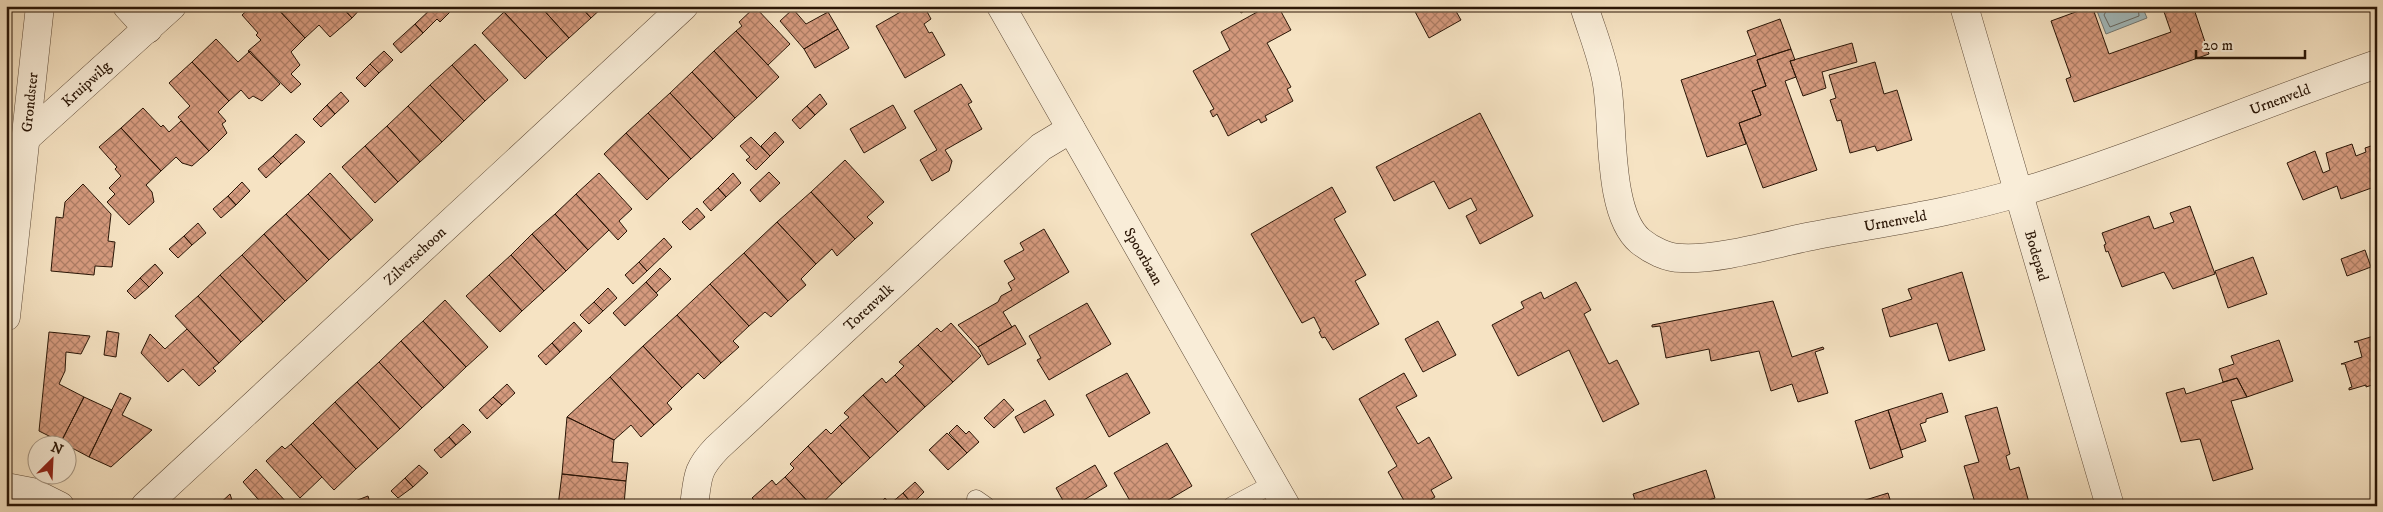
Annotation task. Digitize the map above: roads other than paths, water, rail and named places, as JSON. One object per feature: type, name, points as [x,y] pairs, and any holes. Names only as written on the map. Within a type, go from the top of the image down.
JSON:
[{"type":"street","name":"Grondster","points":[[6,317],[40,6]]},
{"type":"street","points":[[127,6],[148,28]]},
{"type":"street","name":"Kruipwilg","points":[[26,138],[172,6]]},
{"type":"street","name":"Zilverschoon","points":[[145,506],[684,6]]},
{"type":"street","name":"Spoorbaan","points":[[1000,6],[1280,495]]},
{"type":"street","name":"Urnenveld","points":[[1584,6],[1607,83],[1619,204],[1626,224],[1639,240],[1657,252],[1679,258],[1723,254],[1958,207],[2019,192],[2079,173],[2377,64]]},
{"type":"street","name":"Bodepad","points":[[1964,6],[2110,506]]},
{"type":"street","name":"Torenvalk","points":[[694,506],[698,472],[703,462],[1041,147],[1071,129]]},
{"type":"street","points":[[6,487],[32,492],[60,506]]},
{"type":"lane","points":[[1232,506],[1280,495]]},
{"type":"water","points":[[2110,6],[2142,6],[2147,18],[2106,34],[2097,11]]}]
